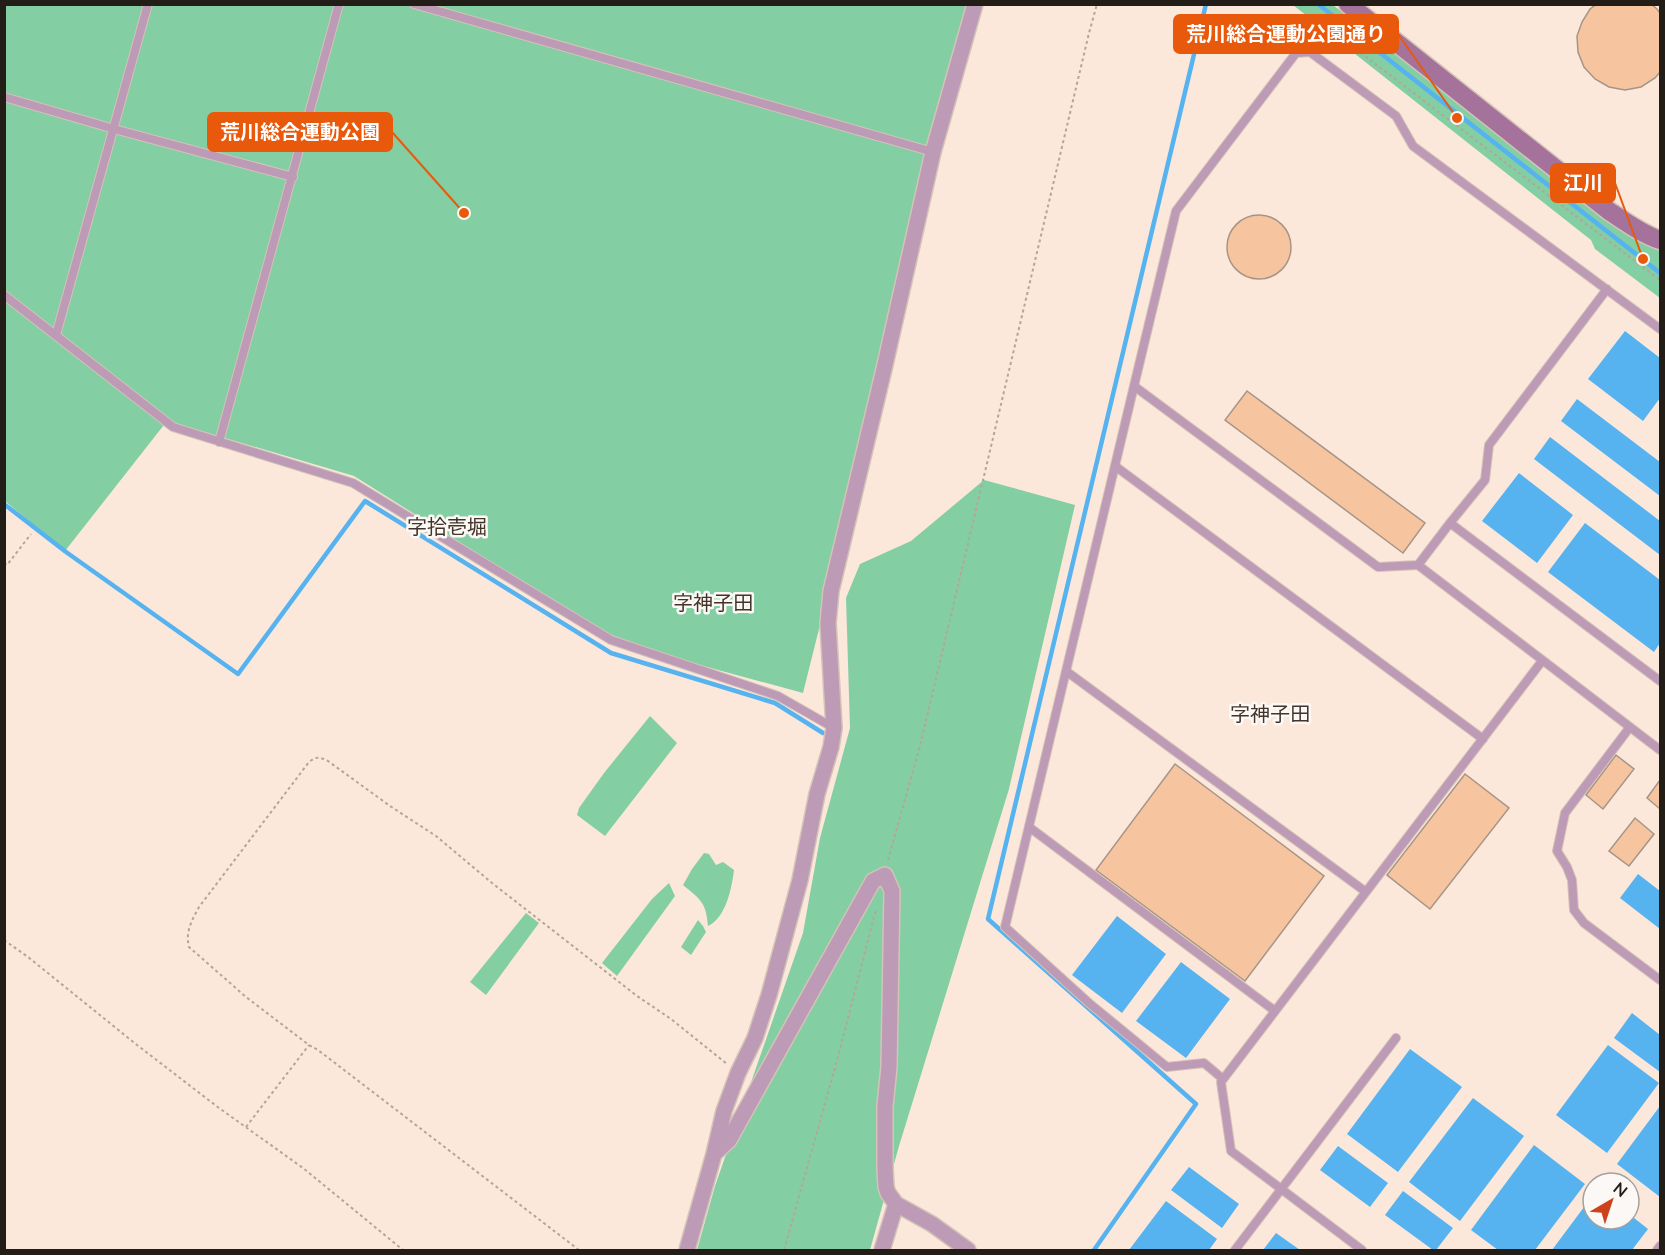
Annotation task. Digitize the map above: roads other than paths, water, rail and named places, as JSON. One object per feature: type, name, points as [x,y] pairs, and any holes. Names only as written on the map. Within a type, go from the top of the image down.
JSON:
[{"type":"street","points":[[687,1251],[724,1112],[738,1073],[755,1038],[769,995],[800,880],[818,794],[831,747],[834,728],[828,623],[831,591],[933,152],[975,4]]},
{"type":"street","points":[[1348,4],[1609,211],[1631,226],[1660,240]]},
{"type":"street","points":[[714,1154],[729,1140],[873,881],[885,875],[892,891],[890,1067],[885,1106],[886,1187],[896,1204],[932,1224],[968,1251]]},
{"type":"street","points":[[882,1251],[896,1204]]},
{"type":"lane","points":[[56,335],[148,4]]},
{"type":"lane","points":[[219,441],[339,4]]},
{"type":"lane","points":[[414,4],[933,152]]},
{"type":"lane","points":[[1223,1079],[1204,1063],[1167,1067],[1089,1003],[1005,927],[1176,211],[1296,53],[1310,52],[1396,116],[1413,146],[1660,329]]},
{"type":"lane","points":[[4,97],[292,177]]},
{"type":"lane","points":[[1418,565],[1485,480],[1489,445],[1607,289]]},
{"type":"lane","points":[[4,295],[173,427],[353,483],[611,640],[778,696],[834,728]]},
{"type":"lane","points":[[1134,386],[1378,567],[1418,565],[1660,750]]},
{"type":"lane","points":[[1115,466],[1483,739]]},
{"type":"lane","points":[[1450,523],[1660,681]]},
{"type":"lane","points":[[1362,1251],[1231,1151],[1221,1082],[1542,661]]},
{"type":"lane","points":[[1066,671],[1366,892]]},
{"type":"lane","points":[[1630,727],[1564,813],[1557,851],[1572,880],[1574,910],[1584,923],[1660,980]]},
{"type":"lane","points":[[1029,827],[1275,1011]]},
{"type":"lane","points":[[1235,1251],[1396,1038]]},
{"type":"lane","points":[[1657,1251],[1660,1246]]},
{"type":"water","points":[[1625,331],[1660,358],[1660,398],[1643,421],[1588,379]]},
{"type":"water","points":[[1577,399],[1660,462],[1660,496],[1561,421]]},
{"type":"water","points":[[1550,437],[1660,521],[1660,555],[1534,459]]},
{"type":"water","points":[[1519,473],[1573,515],[1537,563],[1482,521]]},
{"type":"water","points":[[1585,523],[1660,580],[1660,643],[1654,652],[1548,572]]},
{"type":"water","points":[[1638,874],[1660,891],[1660,929],[1620,898]]},
{"type":"water","points":[[1117,916],[1166,954],[1122,1013],[1072,975]]},
{"type":"water","points":[[1181,962],[1230,999],[1186,1058],[1136,1021]]},
{"type":"water","points":[[1632,1013],[1660,1035],[1660,1072],[1614,1038]]},
{"type":"water","points":[[1608,1045],[1659,1083],[1607,1153],[1556,1115]]},
{"type":"water","points":[[1410,1049],[1462,1087],[1398,1172],[1347,1134]]},
{"type":"water","points":[[1473,1098],[1524,1136],[1460,1221],[1409,1182]]},
{"type":"water","points":[[1660,1106],[1660,1197],[1641,1182],[1641,1171],[1626,1171],[1617,1164]]},
{"type":"water","points":[[1534,1145],[1581,1181],[1581,1189],[1535,1250],[1498,1250],[1471,1230]]},
{"type":"water","points":[[1338,1146],[1388,1183],[1370,1207],[1320,1170]]},
{"type":"water","points":[[1189,1167],[1239,1204],[1222,1228],[1171,1190]]},
{"type":"water","points":[[1403,1191],[1453,1228],[1436,1250],[1385,1215]]},
{"type":"water","points":[[1166,1201],[1217,1239],[1209,1250],[1129,1250]]},
{"type":"water","points":[[1581,1211],[1581,1231],[1641,1231],[1641,1223],[1648,1229],[1632,1250],[1552,1250]]},
{"type":"water","points":[[1276,1233],[1300,1250],[1263,1250]]},
{"type":"waterway","points":[[1094,1250],[1196,1104],[988,919],[1206,4]]},
{"type":"waterway","points":[[1318,4],[1660,273]]},
{"type":"waterway","points":[[4,504],[66,552],[238,674],[365,501],[611,653],[775,703],[823,733]]},
{"type":"place","name":"荒川総合運動公園通り","points":[[1457,118]]},
{"type":"place","name":"荒川総合運動公園","points":[[464,213]]},
{"type":"place","name":"江川","points":[[1643,259]]},
{"type":"district","name":"字拾壱堀","points":[[447,527]]},
{"type":"district","name":"字神子田","points":[[713,603]]},
{"type":"district","name":"字神子田","points":[[1270,714]]}]
